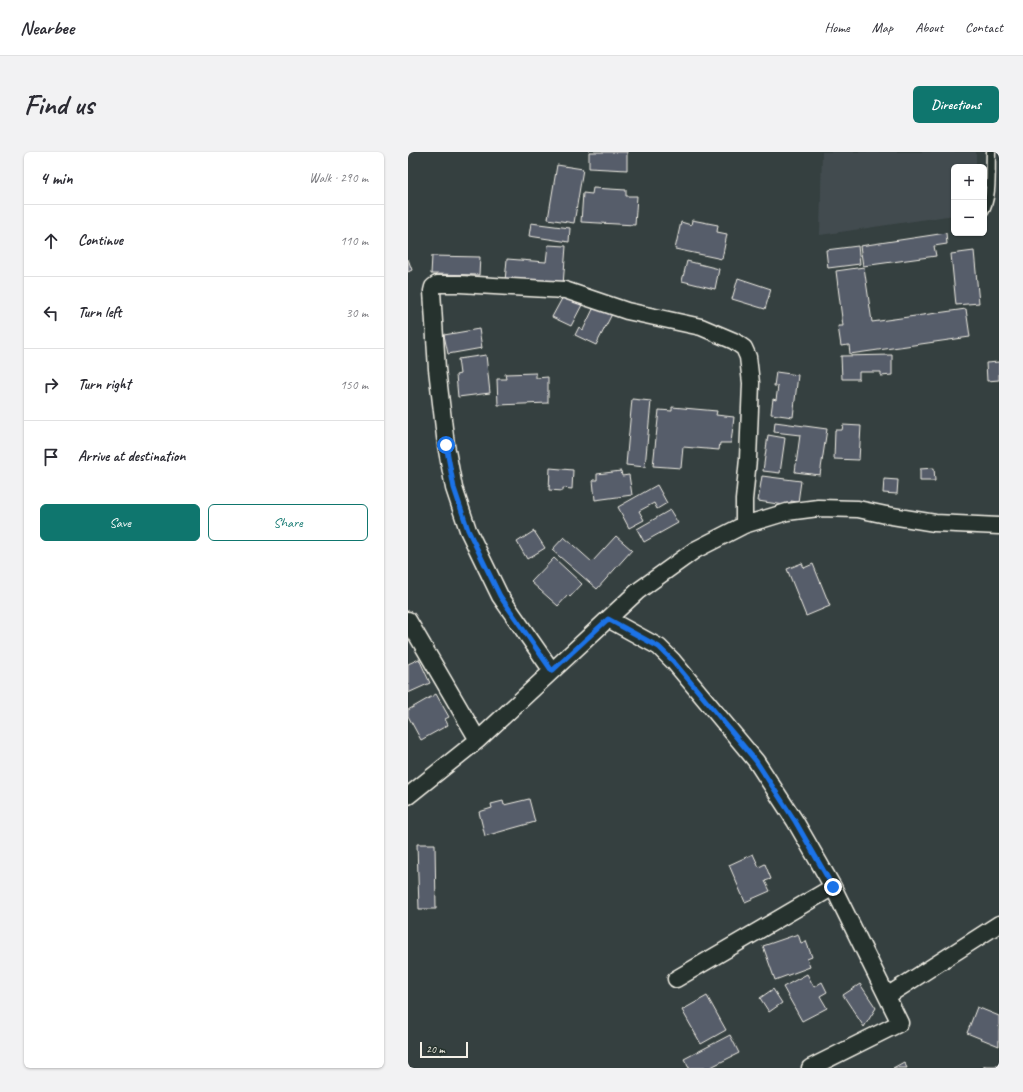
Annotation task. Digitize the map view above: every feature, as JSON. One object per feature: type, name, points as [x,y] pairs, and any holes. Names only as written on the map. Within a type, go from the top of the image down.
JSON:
[{"type":"street","points":[[552,671],[500,596],[468,530],[454,488],[446,445],[437,369],[432,291],[433,286],[437,284],[460,284],[565,290],[627,311],[701,327],[734,341],[744,348],[748,358],[751,383],[748,459],[744,500],[744,525]]},
{"type":"street","points":[[408,796],[478,740],[638,591],[695,550],[744,525],[787,512],[818,508],[858,509],[935,523],[999,526]]},
{"type":"street","points":[[608,619],[659,647],[673,661],[756,761],[795,821],[833,887],[900,1023],[810,1068]]},
{"type":"street","points":[[408,620],[478,740]]},
{"type":"street","points":[[676,979],[833,887]]},
{"type":"street","points":[[887,996],[999,924]]},
{"type":"lane","points":[[987,204],[990,197],[991,152]]},
{"type":"shaded area","points":[[822,152],[976,152],[976,164],[951,164],[951,215],[820,235]]},
{"type":"building","points":[[589,152],[627,152],[627,170],[589,168]]},
{"type":"building","points":[[557,165],[583,169],[574,223],[548,219]]},
{"type":"building","points":[[593,188],[626,190],[626,196],[637,196],[635,225],[581,222],[583,193],[592,194]]},
{"type":"building","points":[[692,220],[718,225],[717,232],[727,234],[722,259],[675,249],[681,222],[691,225]]},
{"type":"building","points":[[531,223],[570,228],[569,242],[529,236]]},
{"type":"building","points":[[946,233],[947,244],[934,246],[936,256],[863,266],[860,246]]},
{"type":"building","points":[[548,245],[566,246],[563,285],[505,281],[507,259],[546,262]]},
{"type":"building","points":[[858,246],[860,264],[828,268],[826,250]]},
{"type":"building","points":[[974,251],[979,303],[956,305],[951,254]]},
{"type":"building","points":[[432,256],[480,257],[479,275],[431,274]]},
{"type":"building","points":[[408,259],[412,270],[408,272]]},
{"type":"building","points":[[687,261],[719,269],[715,289],[682,281]]},
{"type":"building","points":[[864,267],[872,322],[966,309],[970,337],[850,354],[849,345],[841,346],[838,326],[843,326],[836,271]]},
{"type":"building","points":[[738,278],[771,289],[765,309],[732,299]]},
{"type":"building","points":[[565,293],[583,303],[571,326],[552,317]]},
{"type":"building","points":[[595,305],[612,314],[596,345],[575,335],[579,327],[583,330]]},
{"type":"building","points":[[479,329],[482,348],[448,354],[444,335]]},
{"type":"building","points":[[486,355],[490,393],[458,397],[456,375],[460,374],[458,359]]},
{"type":"building","points":[[892,355],[892,375],[881,376],[881,372],[859,372],[859,379],[842,379],[841,356]]},
{"type":"building","points":[[999,362],[999,380],[987,381],[986,363]]},
{"type":"building","points":[[776,372],[798,375],[793,417],[771,414],[773,399],[776,400],[778,386],[774,386]]},
{"type":"building","points":[[536,373],[536,378],[548,377],[548,403],[498,405],[497,379],[506,379],[505,374]]},
{"type":"building","points":[[632,399],[651,401],[645,467],[626,465]]},
{"type":"building","points":[[672,407],[717,411],[716,415],[734,417],[731,443],[720,443],[719,450],[683,447],[681,468],[653,466],[659,410],[672,411]]},
{"type":"building","points":[[775,422],[827,429],[820,475],[795,472],[800,435],[774,432]]},
{"type":"building","points":[[843,425],[861,426],[859,460],[834,459],[835,430],[842,430]]},
{"type":"building","points":[[768,435],[785,438],[780,473],[763,471]]},
{"type":"building","points":[[550,468],[573,470],[572,489],[563,488],[563,491],[549,490]]},
{"type":"building","points":[[934,468],[935,481],[920,481],[920,469]]},
{"type":"building","points":[[621,471],[622,476],[629,475],[632,495],[595,500],[593,480],[597,480],[597,474]]},
{"type":"building","points":[[762,476],[801,481],[798,502],[791,501],[791,506],[758,501]]},
{"type":"building","points":[[884,479],[898,480],[897,494],[883,493]]},
{"type":"building","points":[[657,485],[667,503],[657,509],[654,503],[639,511],[644,520],[629,528],[618,507]]},
{"type":"building","points":[[670,510],[678,523],[644,542],[637,529]]},
{"type":"building","points":[[534,531],[545,548],[527,559],[517,542]]},
{"type":"building","points":[[616,536],[632,550],[597,589],[552,550],[564,537],[592,562]]},
{"type":"building","points":[[554,558],[582,584],[570,597],[568,595],[558,606],[531,582]]},
{"type":"building","points":[[802,563],[804,568],[813,564],[830,606],[806,616],[787,569]]},
{"type":"building","points":[[419,659],[430,683],[408,693],[408,664]]},
{"type":"building","points":[[436,694],[449,717],[445,719],[448,725],[421,740],[408,716],[408,710]]},
{"type":"building","points":[[529,799],[535,822],[485,836],[479,812],[492,808],[491,804],[503,801],[504,805]]},
{"type":"building","points":[[417,844],[435,844],[436,909],[419,909]]},
{"type":"building","points":[[753,854],[759,867],[765,864],[771,879],[765,881],[770,891],[745,902],[729,865]]},
{"type":"building","points":[[798,934],[801,943],[806,941],[812,957],[807,959],[810,967],[775,980],[763,946]]},
{"type":"building","points":[[807,974],[814,987],[822,982],[827,992],[820,996],[827,1008],[802,1021],[783,987]]},
{"type":"building","points":[[860,984],[876,1008],[864,1027],[843,995]]},
{"type":"building","points":[[773,989],[782,1003],[769,1012],[760,998]]},
{"type":"building","points":[[707,996],[726,1030],[701,1044],[682,1010]]},
{"type":"building","points":[[977,1007],[999,1016],[999,1046],[967,1033]]},
{"type":"building","points":[[730,1035],[739,1053],[709,1068],[689,1068],[684,1059]]},
{"type":"building","points":[[904,1062],[907,1068],[893,1068]]},
{"type":"building","points":[[984,1066],[999,1066],[999,1068],[984,1068]]},
{"type":"route","points":[[446,445],[454,488],[468,530],[500,596],[552,671],[608,619],[659,647],[673,661],[756,761],[795,821],[833,887]]}]
